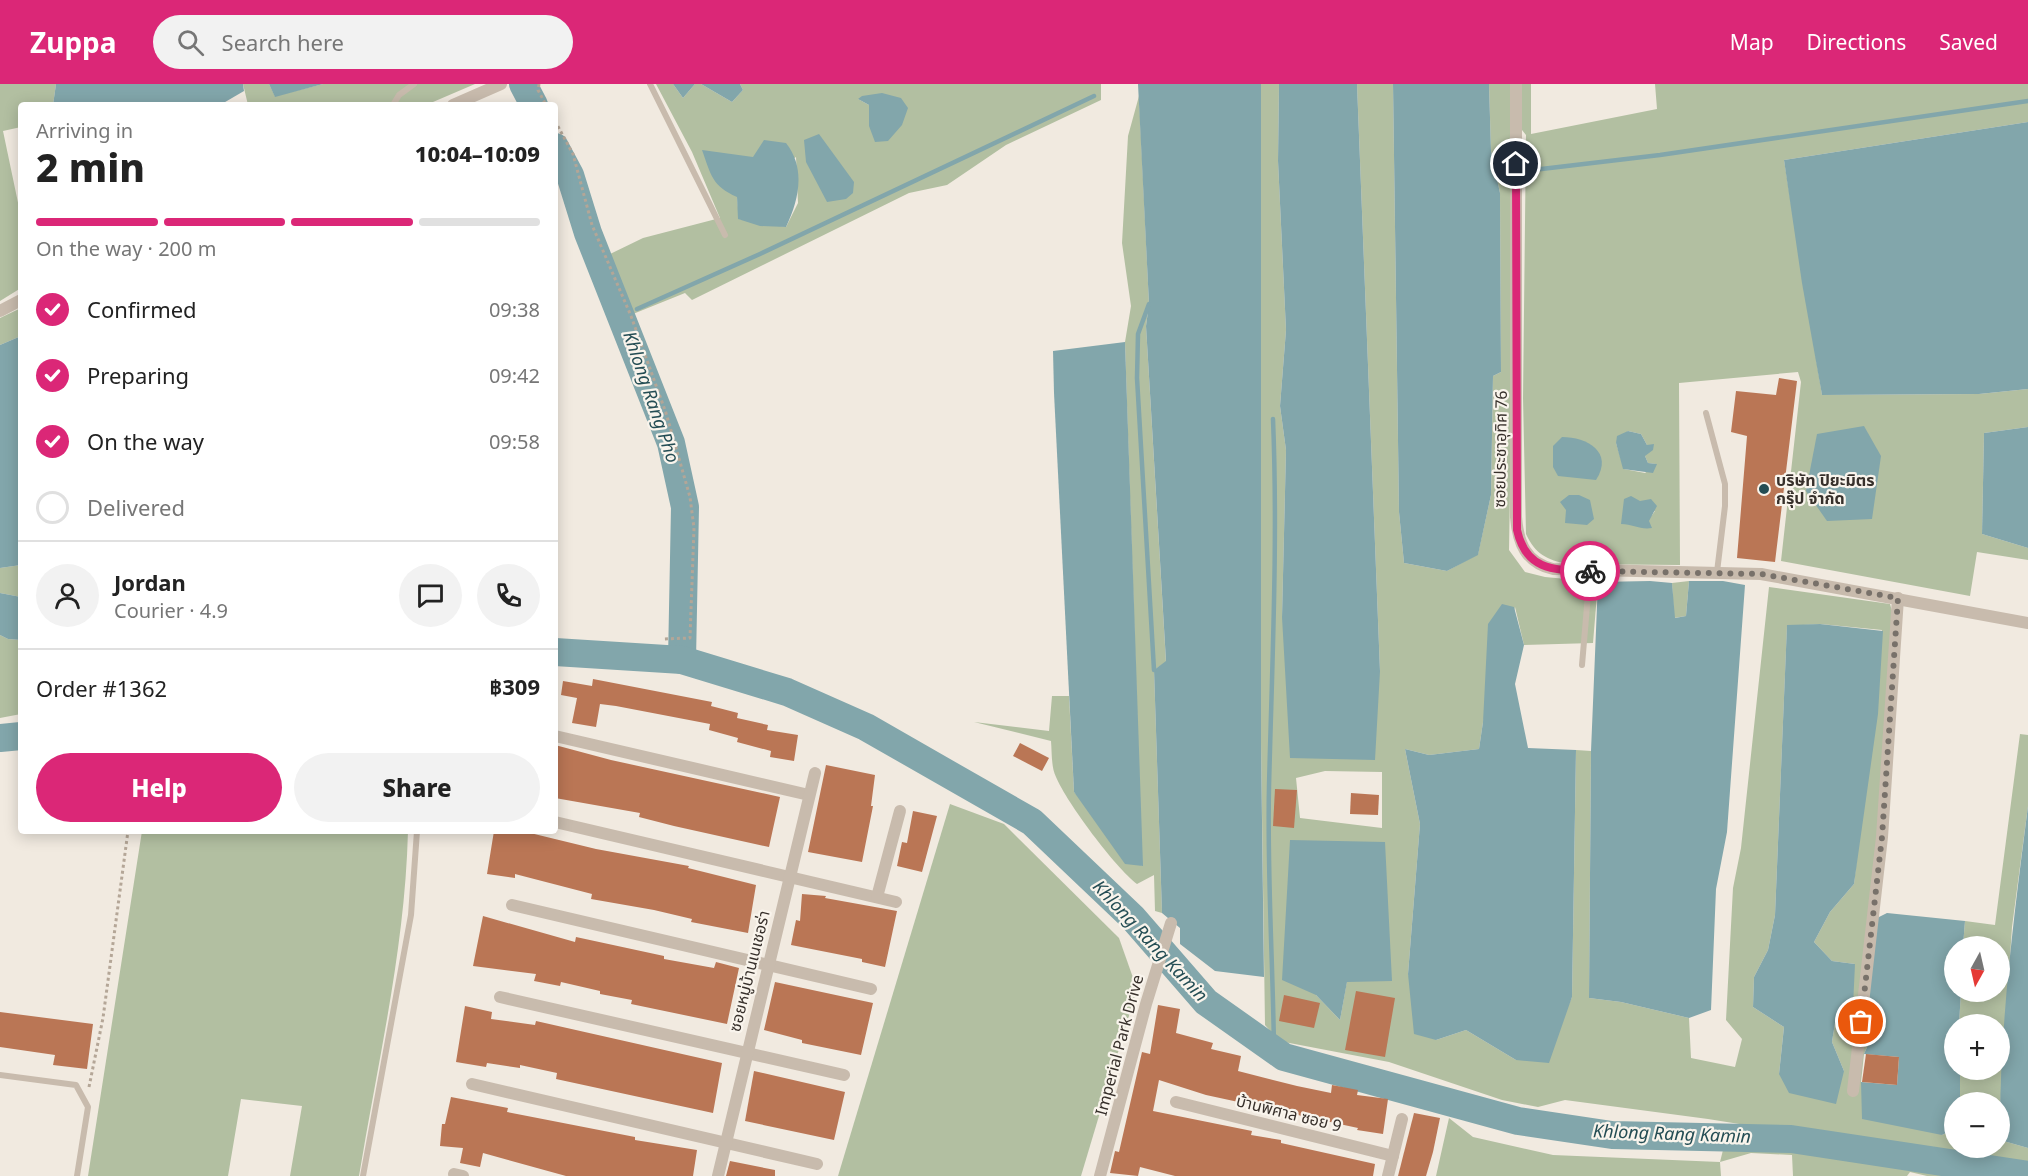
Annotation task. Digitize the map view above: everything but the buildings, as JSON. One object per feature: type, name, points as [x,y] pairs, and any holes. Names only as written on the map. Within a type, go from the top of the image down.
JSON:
[{"type":"street","points":[[460,102],[501,84]]},
{"type":"street","name":"ซอยประชาอุทิศ 76","points":[[1516,84],[1517,530],[1523,549],[1535,562],[1553,569],[1590,571],[1761,574],[2028,624]]},
{"type":"street","points":[[0,311],[18,302]]},
{"type":"street","points":[[1853,1091],[1882,837],[1898,598]]},
{"type":"street","points":[[558,737],[809,795]]},
{"type":"street","name":"ซอยหมู่บ้านเนเชอร่า","points":[[718,1176],[815,773]]},
{"type":"street","points":[[877,897],[900,811]]},
{"type":"street","points":[[558,823],[896,902]]},
{"type":"street","points":[[512,904],[871,989]]},
{"type":"street","name":"Imperial Park Drive","points":[[1100,1176],[1146,1004],[1171,923]]},
{"type":"street","points":[[500,997],[844,1075]]},
{"type":"street","points":[[472,1084],[817,1164]]},
{"type":"street","name":"บ้านพิศาล ซอย 9","points":[[1176,1102],[1393,1156]]},
{"type":"street","points":[[1388,1176],[1402,1119]]},
{"type":"lane","points":[[395,102],[399,95],[414,84]]},
{"type":"lane","points":[[650,84],[725,235]]},
{"type":"lane","points":[[1706,413],[1725,484],[1725,506],[1717,572]]},
{"type":"lane","points":[[1582,665],[1590,571]]},
{"type":"lane","points":[[363,1176],[411,915],[417,834]]},
{"type":"lane","points":[[0,1074],[76,1084],[88,1107],[77,1176]]},
{"type":"path","points":[[539,84],[538,90],[544,102]]},
{"type":"path","points":[[558,127],[573,154],[592,225],[631,316],[655,381],[690,497],[694,528],[690,638],[663,639]]},
{"type":"path","points":[[88,1107],[91,1070],[103,1018],[128,834]]},
{"type":"green space","points":[[0,84],[56,84],[53,102],[18,102],[18,128],[3,131],[18,203],[18,290],[0,301]]},
{"type":"green space","points":[[243,84],[269,84],[275,96],[323,84],[475,84],[433,102],[247,102]]},
{"type":"green space","points":[[656,84],[673,84],[683,98],[695,84],[701,84],[732,102],[743,90],[740,84],[1101,84],[1101,100],[1006,145],[947,185],[909,193],[692,300],[685,293],[633,314],[608,255],[643,238],[720,218],[692,152]],"holes":[[[858,99],[907,108],[869,126],[869,105]],[[796,157],[798,203],[786,227],[739,219],[737,197]]]},
{"type":"green space","points":[[1261,84],[1279,84],[1278,161],[1286,330],[1280,406],[1286,450],[1282,617],[1380,671],[1357,84],[1393,84],[1399,512],[1404,563],[1447,571],[1478,554],[1491,495],[1493,376],[1501,372],[1500,193],[1491,151],[1489,84],[1510,84],[1512,371],[1509,550],[1525,572],[1545,577],[1598,582],[1593,643],[1524,645],[1515,607],[1483,722],[1479,749],[1429,755],[1405,749],[1420,824],[1408,974],[1436,1040],[1466,1030],[1516,1060],[1562,1020],[1572,997],[1576,750],[1591,751],[1589,998],[1621,1002],[1689,1018],[1691,1058],[1735,1067],[1742,1039],[1726,1020],[1733,888],[1741,848],[1769,587],[1890,604],[1894,618],[1868,1045],[1864,1054],[1861,1082],[1942,1135],[1944,1134],[1944,1157],[1708,1119],[1565,1100],[1538,1107],[1502,1100],[1389,1062],[1279,1041],[1265,1025],[1261,742]],"holes":[[[1820,624],[1882,630],[1854,884],[1830,912],[1814,942],[1832,961],[1855,964],[1836,1016],[1832,1042],[1844,1071],[1779,1074],[1784,1027],[1753,1007],[1754,977],[1768,950],[1775,915],[1787,626]],[[1325,771],[1382,772],[1382,828],[1300,818],[1296,778]],[[1385,842],[1347,981],[1340,1020],[1316,995]]]},
{"type":"green space","points":[[1522,84],[1531,84],[1531,134],[1657,109],[1655,84],[2028,84],[2028,122],[1784,160],[1822,395],[1979,394],[2028,389],[2028,427],[1984,433],[1982,534],[2028,548],[2028,560],[1977,552],[1970,596],[1781,561],[1801,382],[1798,372],[1679,383],[1680,565],[1568,564],[1542,555],[1533,547],[1526,534],[1523,398],[1526,135],[1522,130]],"holes":[[[1628,431],[1641,434],[1647,445],[1645,456],[1648,463],[1656,464],[1645,473],[1624,469],[1616,443]],[[1655,511],[1644,522],[1621,524]]]},
{"type":"green space","points":[[1139,96],[1149,304],[1146,326],[1166,662],[1154,670],[1162,913],[1155,911],[1154,875],[1137,884],[1105,850],[1070,802],[1054,773],[1051,741],[974,722],[1049,731],[1052,696],[1069,696],[1074,792],[1142,866],[1125,342],[1131,306],[1122,243],[1128,136]]},
{"type":"green space","points":[[18,309],[18,337],[0,345],[0,318]]},
{"type":"green space","points":[[18,565],[18,596],[0,593],[0,568]]},
{"type":"green space","points":[[1689,581],[1686,616],[1674,618],[1672,583]]},
{"type":"green space","points":[[0,635],[8,639],[18,640],[18,715],[0,718]]},
{"type":"green space","points":[[2020,734],[2028,735],[2028,806],[2010,958],[2010,936],[1964,936],[1965,921],[1995,925]]},
{"type":"green space","points":[[950,804],[1004,824],[1119,938],[1137,989],[1081,1176],[838,1176]]},
{"type":"green space","points":[[142,834],[408,834],[402,918],[390,1004],[359,1176],[290,1176],[302,1106],[241,1099],[228,1176],[88,1176]]},
{"type":"green space","points":[[1960,1002],[2007,1002],[2006,1014],[1960,1014]]},
{"type":"green space","points":[[1960,1080],[2002,1080],[2001,1092],[1960,1092]]},
{"type":"green space","points":[[1449,1118],[1473,1137],[1553,1155],[1720,1162],[1721,1176],[1436,1176]]},
{"type":"green space","points":[[2010,1143],[2028,1148],[2028,1170],[1953,1158],[2010,1158]]},
{"type":"green space","points":[[1785,1145],[1966,1176],[1927,1176],[1910,1172],[1907,1176],[1793,1176],[1792,1155],[1751,1153],[1720,1162],[1723,1150]]},
{"type":"water","points":[[56,84],[243,84],[244,91],[225,102],[53,102]]},
{"type":"water","points":[[269,84],[323,84],[275,97]]},
{"type":"water","points":[[673,84],[695,84],[683,98]]},
{"type":"water","points":[[701,84],[740,84],[743,90],[732,102]]},
{"type":"water","points":[[1138,84],[1261,84],[1261,742],[1264,977],[1215,971],[1180,944],[1180,928],[1162,913],[1154,670],[1166,661],[1146,326],[1149,304]]},
{"type":"water","points":[[1279,84],[1357,84],[1380,671],[1375,760],[1290,758],[1282,617],[1286,450],[1280,406],[1286,330],[1278,161]]},
{"type":"water","points":[[1393,84],[1489,84],[1491,151],[1500,193],[1501,372],[1493,376],[1491,495],[1478,555],[1447,571],[1404,563],[1399,512]]},
{"type":"water","points":[[882,93],[901,98],[908,108],[902,125],[888,141],[875,142],[869,126],[869,105],[858,99],[862,96]]},
{"type":"water","points":[[2028,122],[2028,389],[1979,394],[1822,395],[1802,283],[1784,160]]},
{"type":"water","points":[[819,134],[854,182],[853,193],[846,199],[827,202],[806,162],[804,140]]},
{"type":"water","points":[[764,140],[786,143],[796,163],[797,195],[786,227],[760,226],[738,219],[737,197],[717,184],[710,173],[702,150],[753,157]]},
{"type":"water","points":[[18,337],[18,565],[0,568],[0,345]]},
{"type":"water","points":[[1125,342],[1143,866],[1125,864],[1074,792],[1054,393],[1053,351]]},
{"type":"water","points":[[1864,426],[1881,456],[1872,519],[1827,521],[1806,491],[1817,434]]},
{"type":"water","points":[[2028,427],[2028,548],[1982,534],[1984,433]]},
{"type":"water","points":[[1628,431],[1641,434],[1647,445],[1654,444],[1653,450],[1645,456],[1648,463],[1657,464],[1653,473],[1623,469],[1616,443],[1617,436]]},
{"type":"water","points":[[1562,437],[1588,443],[1600,454],[1601,470],[1596,480],[1558,476],[1553,467],[1553,446]]},
{"type":"water","points":[[1569,495],[1579,495],[1590,500],[1594,519],[1587,525],[1565,523],[1566,510],[1560,502]]},
{"type":"water","points":[[1631,496],[1640,501],[1651,499],[1657,506],[1649,521],[1652,528],[1621,524],[1624,499]]},
{"type":"water","points":[[1689,581],[1723,581],[1745,585],[1727,832],[1716,889],[1711,1010],[1689,1018],[1621,1002],[1589,998],[1591,751],[1598,582],[1672,583],[1675,618],[1686,616]]},
{"type":"water","points":[[0,593],[18,596],[18,640],[8,639],[0,635]]},
{"type":"water","points":[[1502,604],[1514,607],[1524,645],[1515,684],[1528,748],[1576,750],[1572,997],[1549,1063],[1516,1060],[1466,1030],[1436,1040],[1414,1034],[1408,974],[1420,824],[1405,749],[1429,755],[1479,749],[1483,722],[1488,624]]},
{"type":"water","points":[[1820,624],[1883,631],[1878,714],[1854,884],[1830,912],[1814,942],[1832,961],[1855,964],[1853,1006],[1836,1016],[1832,1042],[1844,1071],[1836,1104],[1789,1093],[1779,1074],[1784,1027],[1753,1007],[1754,977],[1768,950],[1775,915],[1787,625]]},
{"type":"water","points":[[2028,806],[2028,1148],[2010,1143],[2010,1092],[2000,1092],[2001,1080],[2010,1080],[2010,1014],[2005,1014],[2006,1002],[2010,1002],[2013,931]]},
{"type":"water","points":[[1290,840],[1385,842],[1392,981],[1347,982],[1340,1020],[1316,995],[1282,980]]},
{"type":"water","points":[[1887,913],[1965,921],[1964,936],[1944,936],[1944,1002],[1960,1002],[1960,1014],[1944,1014],[1944,1080],[1960,1080],[1960,1092],[1944,1092],[1944,1134],[1942,1135],[1862,1119],[1861,1082],[1897,1085],[1899,1057],[1864,1054],[1868,1045],[1864,1034],[1877,918]]},
{"type":"waterway","name":"Khlong Rang Pho","points":[[523,84],[532,102]]},
{"type":"waterway","points":[[637,309],[760,254],[1094,96]]},
{"type":"waterway","points":[[1533,170],[1660,155],[2028,101]]},
{"type":"waterway","name":"Khlong Rang Pho","points":[[558,153],[570,175],[588,233],[671,443],[685,507],[682,660]]},
{"type":"waterway","points":[[1149,304],[1138,334],[1137,378],[1154,670]]},
{"type":"waterway","points":[[1273,419],[1275,557],[1269,886],[1274,1050]]},
{"type":"waterway","name":"Khlong Rang Kamin","points":[[558,652],[682,660],[787,692],[866,727],[1032,822],[1133,918],[1206,1002],[1284,1057],[1518,1121],[1612,1135],[1791,1139],[2028,1175]]},
{"type":"waterway","name":"Khlong Rang Kamin","points":[[0,738],[18,736]]},
{"type":"way so far","points":[[1590,571],[1761,574],[1898,598],[1882,837],[1861,1022]]},
{"type":"place","name":"บริษัท ปิยะมิตร กรุ๊ป จำกัด","points":[[1764,489]]},
{"type":"route","points":[[1516,164],[1517,530],[1523,549],[1535,562],[1553,569],[1590,571]]}]
